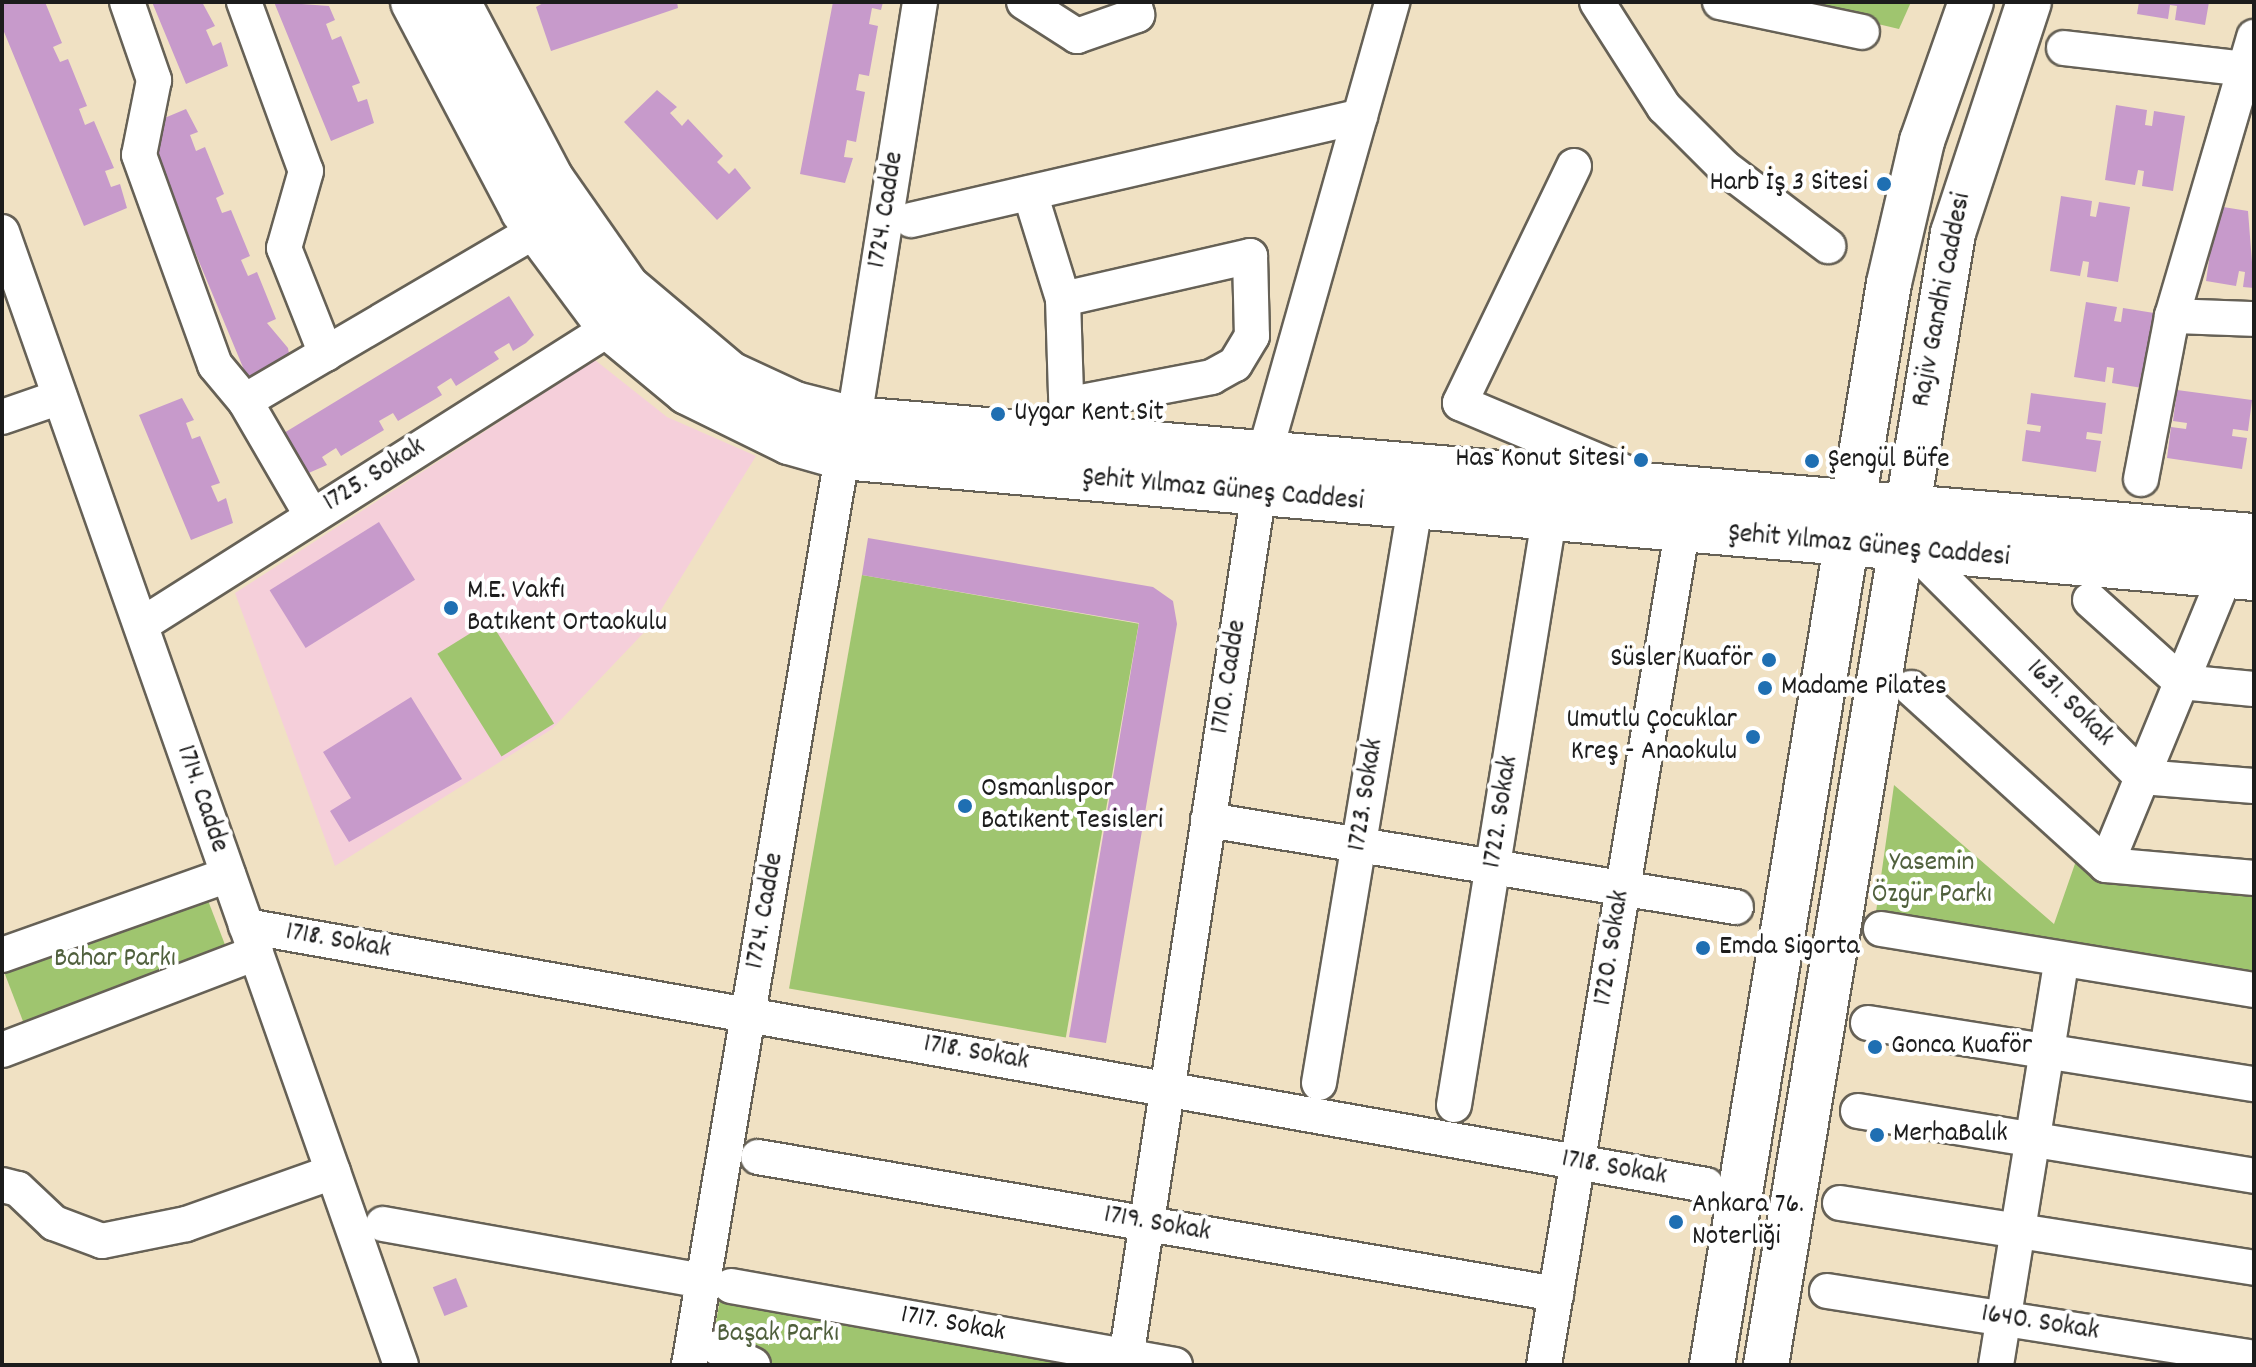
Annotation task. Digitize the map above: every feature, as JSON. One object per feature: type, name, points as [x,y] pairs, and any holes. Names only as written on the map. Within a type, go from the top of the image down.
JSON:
[{"type":"main road","name":"Şehit Yılmaz Güneş Caddesi","points":[[413,2],[535,231],[610,328],[711,407],[771,436],[848,438],[1262,473],[1651,483],[2254,536]]},
{"type":"main road","name":"Şehit Yılmaz Güneş Caddesi","points":[[458,2],[552,180],[627,287],[730,374],[848,438],[1068,420],[1262,473],[1415,507],[2239,577]]},
{"type":"main road","name":"Rajiv Gandhi Caddesi","points":[[1712,1365],[1903,214],[1971,2]]},
{"type":"main road","name":"Rajiv Gandhi Caddesi","points":[[1766,1365],[1908,551],[1906,505],[1953,233],[2029,2]]},
{"type":"street","points":[[127,2],[154,80],[139,155],[215,365],[245,401],[312,516]]},
{"type":"street","points":[[244,2],[306,171],[284,248],[326,354]]},
{"type":"street","name":"1724. Cadde","points":[[689,1365],[717,1283],[749,1013],[920,2]]},
{"type":"street","points":[[1024,2],[1077,36],[1137,15],[1134,2]]},
{"type":"street","name":"1710. Cadde","points":[[1125,1361],[1262,473],[1392,2]]},
{"type":"street","points":[[1597,2],[1664,107],[1724,167],[1828,246]]},
{"type":"street","points":[[1720,2],[1862,32]]},
{"type":"street","points":[[2141,479],[2172,316],[2247,70],[2254,37]]},
{"type":"street","points":[[2064,48],[2247,70]]},
{"type":"street","points":[[911,220],[1360,116]]},
{"type":"street","points":[[1574,166],[1460,403],[1651,483]]},
{"type":"street","points":[[1030,193],[1063,299],[1068,420],[1212,377],[1235,364],[1252,336],[1250,256],[1063,299]]},
{"type":"street","points":[[245,401],[535,231]]},
{"type":"street","name":"1714. Cadde","points":[[2,232],[401,1365]]},
{"type":"street","points":[[2172,316],[2254,319]]},
{"type":"street","name":"1725. Sokak","points":[[141,625],[610,328]]},
{"type":"street","points":[[2,417],[60,397]]},
{"type":"street","name":"1723. Sokak","points":[[1319,1083],[1415,507]]},
{"type":"street","name":"1722. Sokak","points":[[1454,1105],[1549,519]]},
{"type":"street","name":"1720. Sokak","points":[[1544,1365],[1682,531]]},
{"type":"street","name":"1631. Sokak","points":[[1908,551],[2142,777]]},
{"type":"street","points":[[2106,865],[2181,682],[2239,577]]},
{"type":"street","points":[[2090,600],[2181,682],[2254,689]]},
{"type":"street","points":[[1911,688],[2106,865],[2254,878]]},
{"type":"street","points":[[2142,777],[2254,786]]},
{"type":"street","points":[[1208,820],[1736,907]]},
{"type":"street","points":[[5,945],[228,875]]},
{"type":"street","points":[[1881,929],[2254,990]]},
{"type":"street","points":[[2,1050],[251,939]]},
{"type":"street","name":"1718. Sokak","points":[[251,939],[749,1013],[1706,1185]]},
{"type":"street","points":[[1996,1365],[2062,959]]},
{"type":"street","points":[[1868,1023],[2254,1084]]},
{"type":"street","points":[[1858,1111],[2254,1176]]},
{"type":"street","name":"1719. Sokak","points":[[758,1157],[1556,1294]]},
{"type":"street","points":[[2,1185],[18,1189],[54,1223],[102,1241],[186,1224],[333,1172]]},
{"type":"street","points":[[1840,1203],[2254,1268]]},
{"type":"street","name":"1717. Sokak","points":[[383,1224],[717,1283],[1125,1361],[1175,1365]]},
{"type":"street","name":"1640. Sokak","points":[[1827,1291],[2254,1358]]},
{"type":"street","points":[[718,1348],[753,1365]]},
{"type":"shaded area","name":"M.E. Vakfı Batıkent Ortaokulu","points":[[595,360],[667,417],[756,456],[653,623],[552,729],[335,866],[235,593]]},
{"type":"green space","points":[[1785,2],[1911,2],[1899,29]]},
{"type":"green space","name":"Osmanlıspor Batıkent Tesisleri","points":[[862,575],[1139,624],[1066,1037],[789,989]]},
{"type":"green space","points":[[490,621],[554,724],[502,756],[437,654]]},
{"type":"green space","name":"Yasemin Özgür Parkı","points":[[1894,785],[2054,924],[2077,858],[2254,887],[2254,981],[1875,919]]},
{"type":"green space","name":"Bahar Parkı","points":[[204,890],[228,953],[27,1031],[2,967]]},
{"type":"green space","name":"Başak Parkı","points":[[721,1294],[1089,1365],[771,1365],[713,1338]]},
{"type":"building","points":[[2,2],[45,2],[62,43],[53,47],[60,62],[68,59],[87,106],[79,109],[85,125],[94,121],[114,168],[105,171],[111,187],[120,184],[127,208],[84,226],[2,27]]},
{"type":"building","points":[[152,2],[202,2],[215,26],[206,30],[213,46],[221,42],[228,66],[186,84]]},
{"type":"building","points":[[274,2],[329,6],[335,20],[326,24],[332,40],[341,36],[360,83],[352,86],[358,102],[367,99],[374,123],[331,141]]},
{"type":"building","points":[[545,2],[677,2],[678,8],[551,51],[536,7]]},
{"type":"building","points":[[833,2],[883,2],[881,10],[872,8],[869,24],[878,26],[869,76],[859,74],[856,90],[865,92],[856,142],[847,140],[844,157],[853,158],[845,183],[800,174]]},
{"type":"building","points":[[2139,2],[2209,2],[2205,25],[2175,20],[2177,6],[2170,5],[2168,19],[2137,14]]},
{"type":"building","points":[[657,90],[677,107],[670,113],[682,126],[688,119],[723,156],[717,162],[729,174],[735,168],[751,188],[717,220],[624,122]]},
{"type":"building","points":[[2116,105],[2147,110],[2145,125],[2152,126],[2154,111],[2185,116],[2173,191],[2142,186],[2144,171],[2138,170],[2135,185],[2105,180]]},
{"type":"building","points":[[186,109],[198,132],[190,135],[196,151],[205,147],[224,194],[216,198],[222,213],[231,210],[250,256],[241,260],[248,276],[257,272],[276,319],[267,323],[288,348],[290,359],[247,377],[143,127]]},
{"type":"building","points":[[2061,196],[2092,201],[2090,216],[2096,217],[2099,202],[2130,207],[2118,282],[2087,277],[2089,262],[2083,261],[2080,276],[2050,271]]},
{"type":"building","points":[[2217,206],[2248,211],[2254,288],[2243,287],[2245,272],[2239,271],[2236,286],[2206,281]]},
{"type":"building","points":[[509,296],[534,335],[526,343],[513,351],[509,343],[494,352],[499,359],[456,386],[451,378],[437,387],[442,395],[398,421],[393,413],[379,421],[384,430],[341,456],[336,448],[322,457],[327,465],[304,475],[279,436]]},
{"type":"building","points":[[2086,302],[2117,307],[2114,321],[2121,322],[2123,308],[2154,313],[2142,388],[2112,383],[2114,368],[2107,367],[2105,382],[2074,377]]},
{"type":"building","points":[[2177,390],[2252,400],[2248,431],[2233,429],[2232,436],[2247,438],[2242,469],[2167,458],[2171,427],[2186,429],[2187,423],[2173,421]]},
{"type":"building","points":[[2031,393],[2106,403],[2102,434],[2087,432],[2086,439],[2101,441],[2096,472],[2022,461],[2026,430],[2040,432],[2041,426],[2027,424]]},
{"type":"building","points":[[182,398],[194,420],[186,423],[192,439],[200,436],[220,483],[211,486],[218,502],[226,498],[233,523],[191,540],[139,415]]},
{"type":"building","points":[[379,522],[415,580],[306,648],[270,590]]},
{"type":"building","points":[[868,538],[1153,587],[1173,601],[1177,624],[1106,1043],[1069,1037],[1139,623],[862,575]]},
{"type":"building","points":[[411,697],[462,779],[349,842],[330,811],[351,798],[323,752]]},
{"type":"building","points":[[456,1278],[468,1307],[444,1316],[433,1287]]},
{"type":"place","name":"Harb İş 3 Sitesi","points":[[1884,184]]},
{"type":"place","name":"Uygar Kent Sit","points":[[998,414]]},
{"type":"place","name":"Has Konut Sitesi","points":[[1641,460]]},
{"type":"place","name":"Şengül Büfe","points":[[1812,461]]},
{"type":"place","name":"M.E. Vakfı Batıkent Ortaokulu","points":[[451,608]]},
{"type":"place","name":"Süsler Kuaför","points":[[1769,660]]},
{"type":"place","name":"Madame Pilates","points":[[1765,688]]},
{"type":"place","name":"Umutlu Çocuklar Kreş - Anaokulu","points":[[1753,737]]},
{"type":"place","name":"Osmanlıspor Batıkent Tesisleri","points":[[965,806]]},
{"type":"place","name":"Emda Sigorta","points":[[1703,948]]},
{"type":"place","name":"Gonca Kuaför","points":[[1875,1047]]},
{"type":"place","name":"MerhaBalık","points":[[1877,1135]]},
{"type":"place","name":"Ankara 76. Noterliği","points":[[1676,1222]]}]
